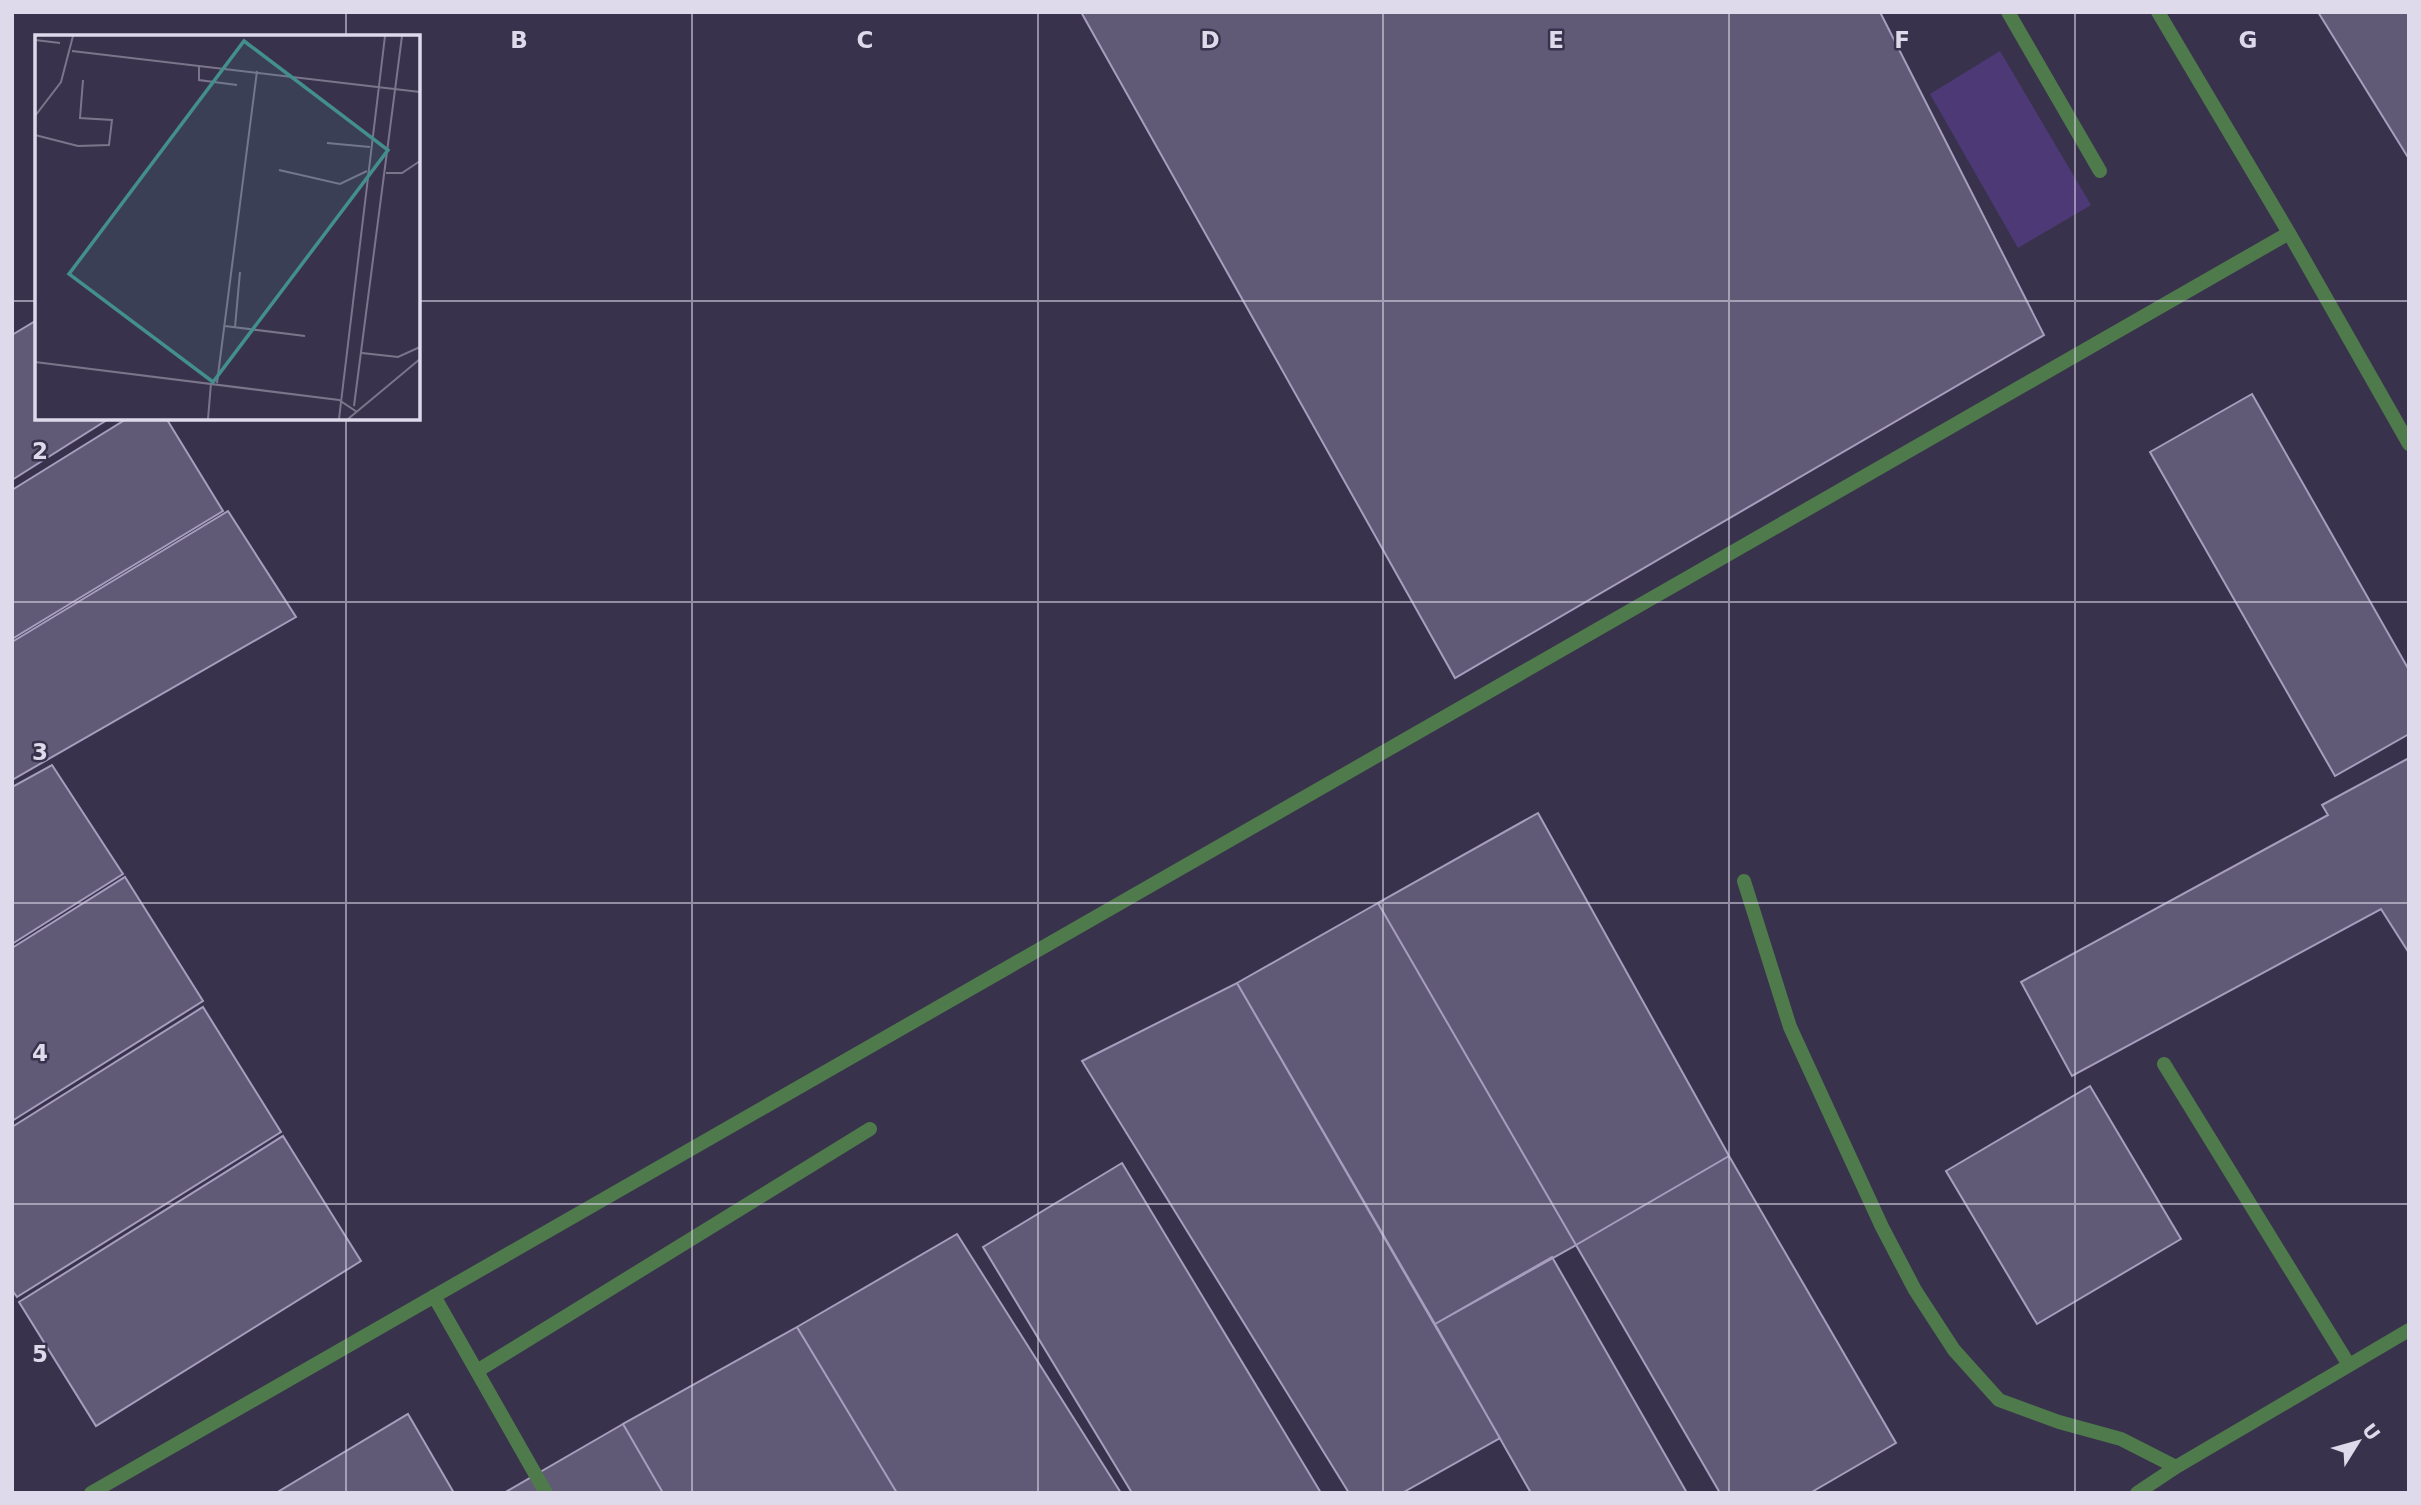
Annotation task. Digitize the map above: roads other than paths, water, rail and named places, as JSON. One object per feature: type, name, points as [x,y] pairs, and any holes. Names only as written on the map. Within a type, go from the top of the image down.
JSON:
[{"type":"lane","points":[[2008,12],[2100,171]]},
{"type":"lane","points":[[2158,12],[2409,443]]},
{"type":"lane","points":[[91,1493],[2289,233]]},
{"type":"lane","points":[[1744,881],[1790,1027],[1882,1227],[1915,1290],[1954,1350],[1999,1400],[2059,1422],[2121,1439],[2176,1467]]},
{"type":"lane","points":[[2164,1063],[2349,1365]]},
{"type":"lane","points":[[477,1371],[870,1129]]},
{"type":"lane","points":[[434,1296],[546,1493]]},
{"type":"lane","points":[[2137,1493],[2176,1467],[2409,1330]]}]
